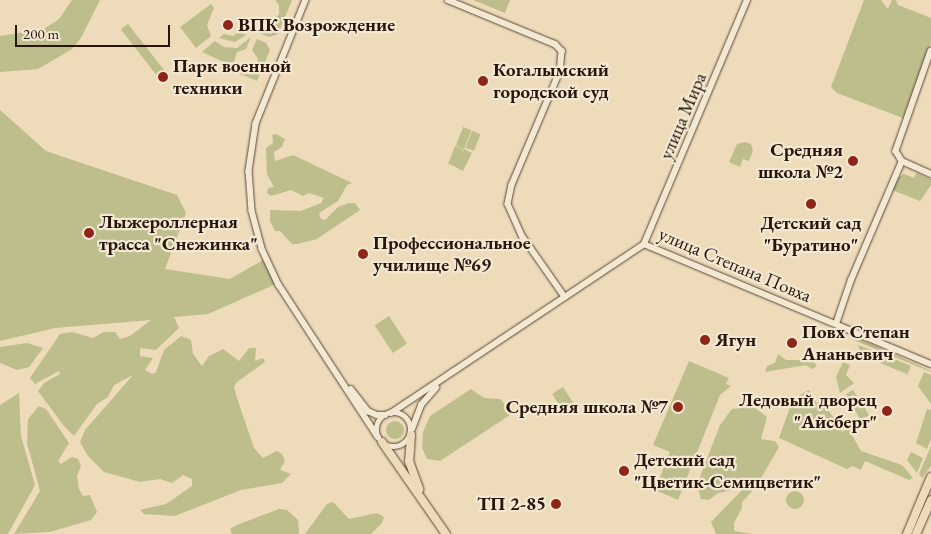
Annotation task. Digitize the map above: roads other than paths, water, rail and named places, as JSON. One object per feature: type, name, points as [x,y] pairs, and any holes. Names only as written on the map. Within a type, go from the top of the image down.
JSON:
[{"type":"main road","points":[[411,433],[410,468],[429,509]]},
{"type":"main road","points":[[380,439],[446,534]]},
{"type":"main road","points":[[907,534],[931,477]]},
{"type":"main road","points":[[916,534],[931,500]]},
{"type":"street","points":[[306,0],[256,124],[249,171],[255,228],[271,271],[380,439],[398,447],[411,433],[404,416],[390,414],[377,416],[368,410],[338,372]]},
{"type":"street","points":[[448,0],[555,44],[563,55],[560,72],[512,185],[508,204],[516,224],[565,297]]},
{"type":"street","name":"улица Мира","points":[[644,244],[747,0]]},
{"type":"street","points":[[931,51],[897,146],[896,154],[902,161],[931,174]]},
{"type":"street","points":[[836,324],[851,280],[902,161]]},
{"type":"street","name":"улица Степана Повха","points":[[390,414],[444,380],[644,244],[930,363]]},
{"type":"street","name":"улица Степана Повха","points":[[411,433],[421,405],[444,380]]},
{"type":"street","points":[[380,439],[378,423],[390,414]]},
{"type":"place","name":"ВПК Возрождение","points":[[228,25]]},
{"type":"place","name":"Парк военной техники","points":[[163,77]]},
{"type":"place","name":"Когалымский городской суд","points":[[483,81]]},
{"type":"place","name":"Средняя школа №2","points":[[853,161]]},
{"type":"place","name":"Детский сад \"Буратино\"","points":[[811,204]]},
{"type":"place","name":"Лыжероллерная трасса \"Снежинка\"","points":[[89,233]]},
{"type":"place","name":"Профессиональное училище №69","points":[[363,254]]},
{"type":"place","name":"Ягун","points":[[705,340]]},
{"type":"place","name":"Повх Степан Ананьевич","points":[[792,343]]},
{"type":"place","name":"Средняя школа №7","points":[[678,407]]},
{"type":"place","name":"Ледовый дворец \"Айсберг\"","points":[[887,411]]},
{"type":"place","name":"Детский сад \"Цветик-Семицветик\"","points":[[624,471]]},
{"type":"place","name":"ТП 2-85","points":[[556,504]]}]
